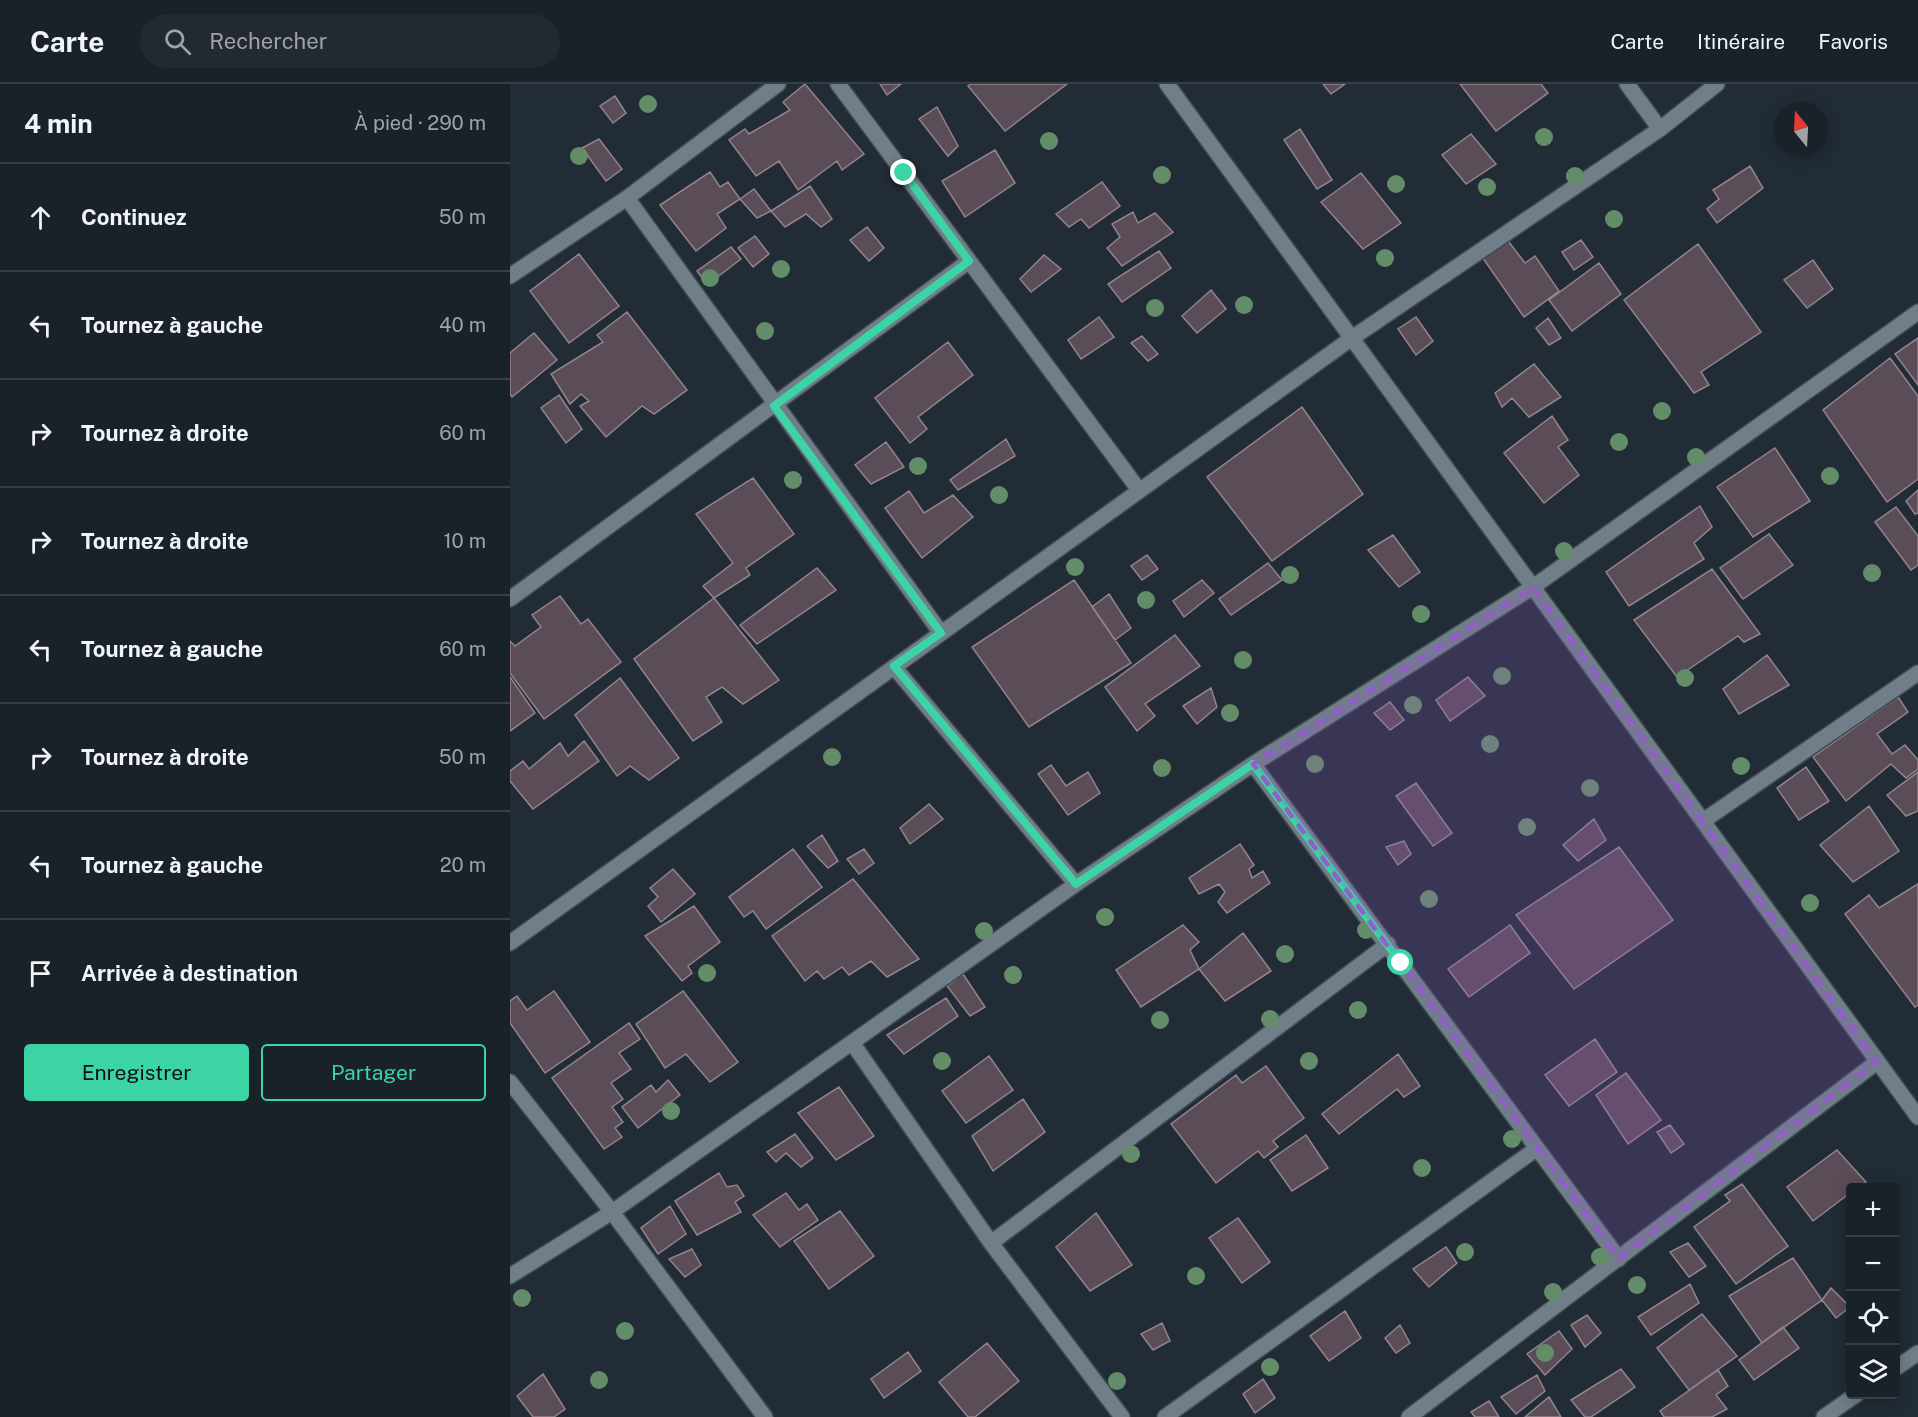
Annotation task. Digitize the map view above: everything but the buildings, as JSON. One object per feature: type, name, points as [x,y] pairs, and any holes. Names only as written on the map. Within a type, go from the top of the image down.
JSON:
[{"type":"street","points":[[510,276],[627,198],[778,84]]},
{"type":"street","points":[[838,84],[1139,490]]},
{"type":"street","points":[[1167,84],[1918,1117]]},
{"type":"street","points":[[1627,84],[1659,129]]},
{"type":"street","points":[[510,943],[1352,338],[1659,129],[1717,84]]},
{"type":"street","points":[[627,198],[774,406],[941,633]]},
{"type":"street","points":[[510,599],[969,261]]},
{"type":"street","points":[[510,1276],[612,1212],[853,1044],[1076,884],[1253,764],[1533,588],[1918,312]]},
{"type":"street","points":[[894,666],[1076,884]]},
{"type":"street","points":[[1703,821],[1918,673]]},
{"type":"street","points":[[1253,764],[1619,1259]]},
{"type":"street","points":[[992,1243],[1388,944]]},
{"type":"street","points":[[853,1044],[992,1243],[1122,1417]]},
{"type":"street","points":[[1417,1415],[1877,1062]]},
{"type":"street","points":[[510,1082],[612,1212],[765,1417]]},
{"type":"street","points":[[1165,1417],[1536,1149]]},
{"type":"street","points":[[1900,1365],[1918,1353]]},
{"type":"street","points":[[1824,1417],[1851,1399]]},
{"type":"highlighted area","points":[[1533,587],[1877,1062],[1619,1259],[1253,764]]},
{"type":"route","points":[[904,173],[969,261],[774,406],[941,633],[894,666],[1076,884],[1253,764],[1401,963]]}]
